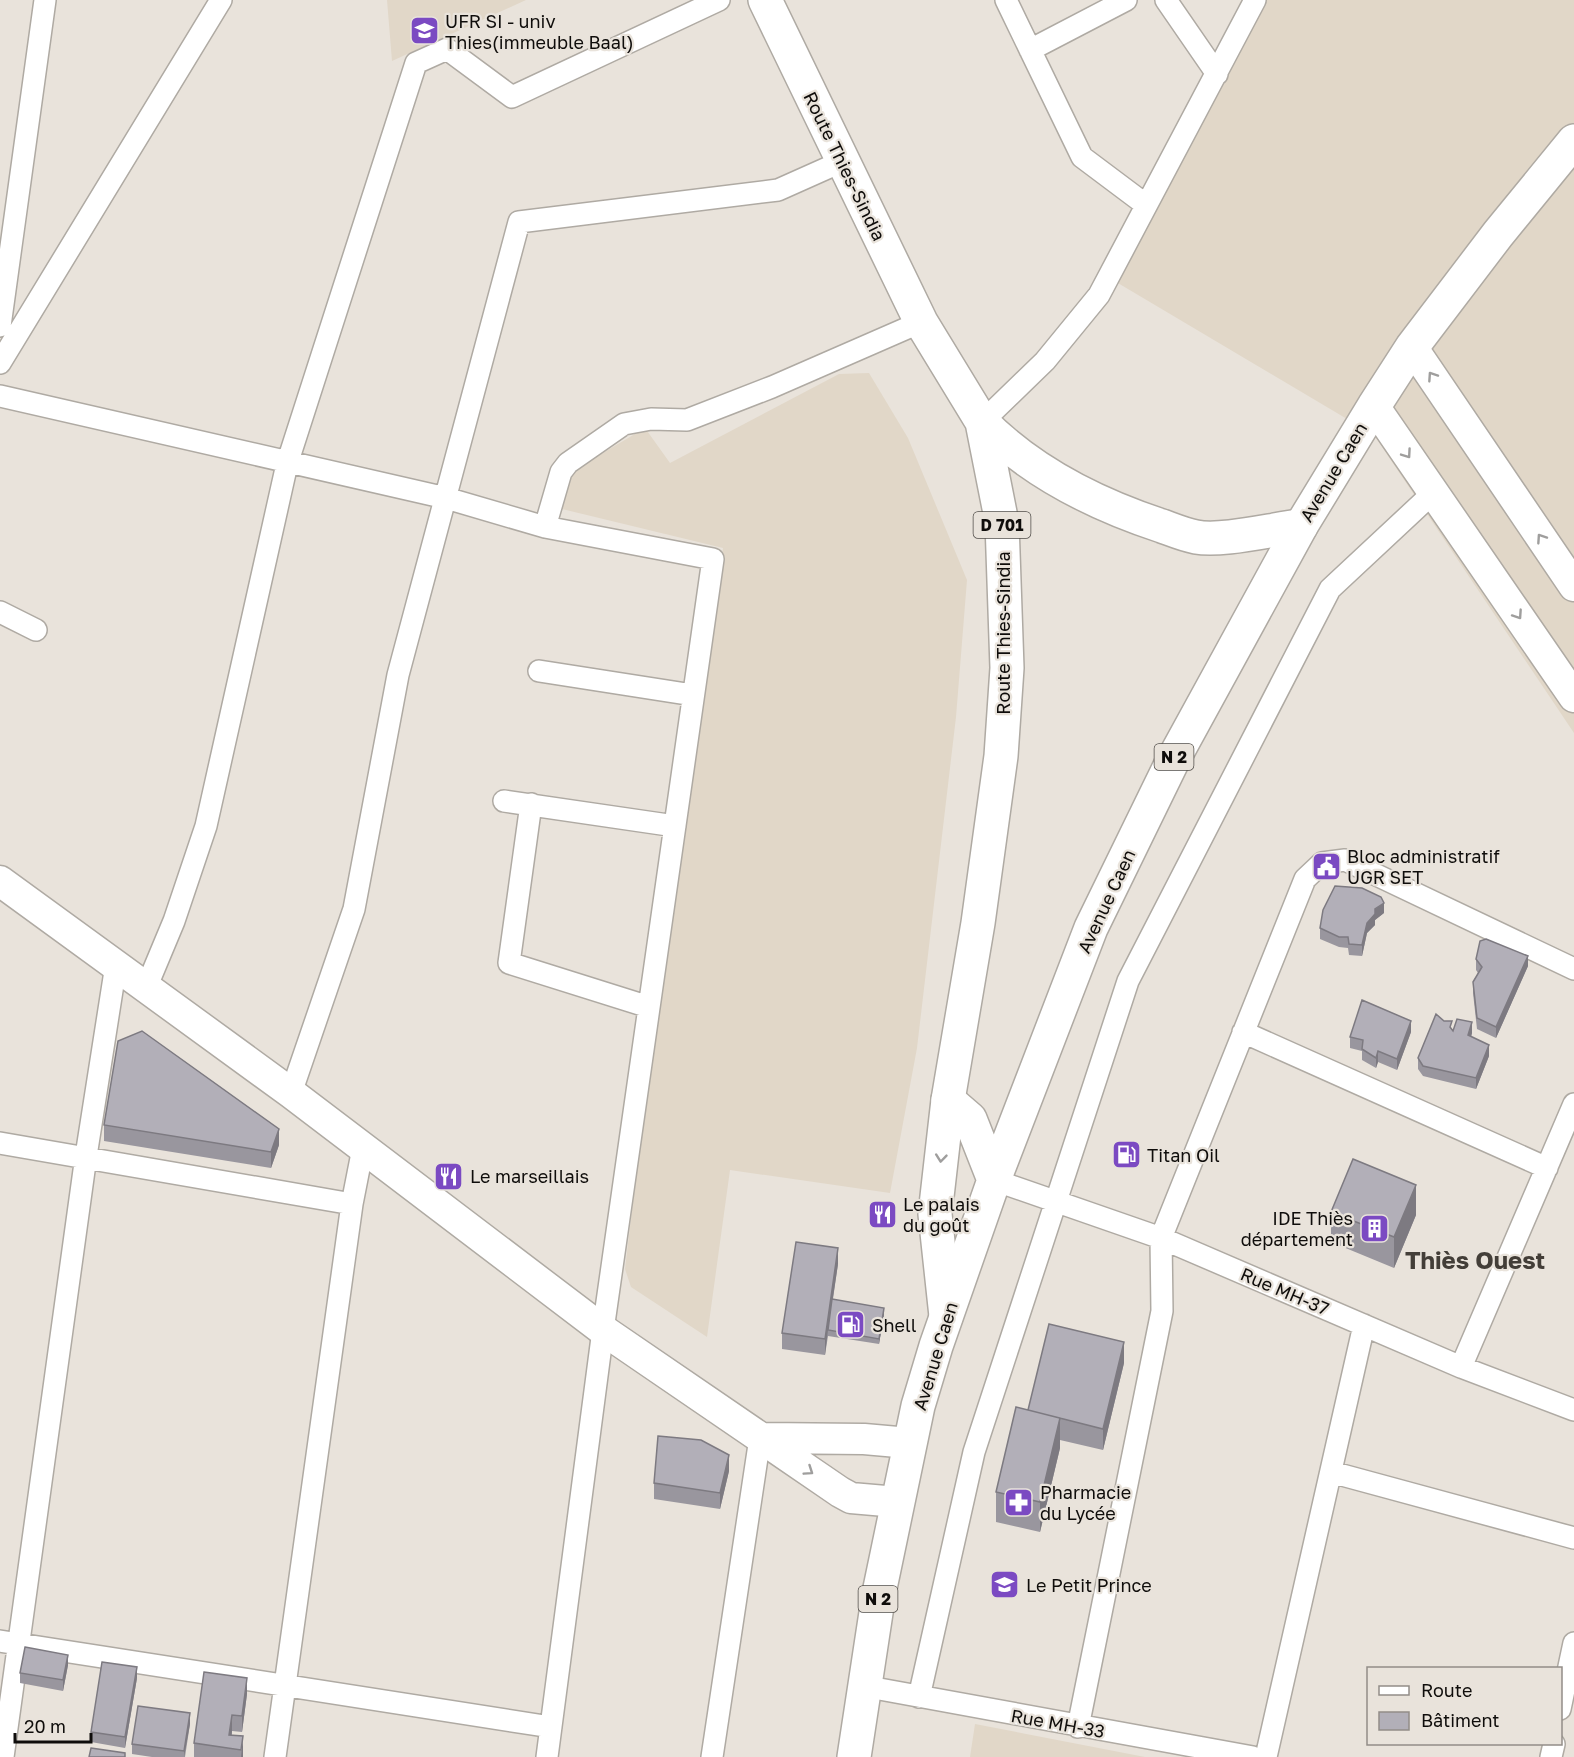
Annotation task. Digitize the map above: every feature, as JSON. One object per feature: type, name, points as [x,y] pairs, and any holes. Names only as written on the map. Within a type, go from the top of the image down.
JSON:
[{"type":"main road","name":"Route Thies-Sindia","points":[[765,0],[921,322],[981,422],[1002,523],[1006,668],[1001,756],[990,844],[948,1100],[935,1214],[946,1316]]},
{"type":"main road","name":"Avenue Caen","points":[[854,1757],[863,1686],[909,1443],[946,1316],[994,1180],[1091,928],[1174,758],[1301,526],[1374,406],[1412,347],[1498,234],[1574,141]]},
{"type":"main road","points":[[1412,347],[1574,586]]},
{"type":"main road","points":[[1374,406],[1574,697]]},
{"type":"main road","points":[[981,422],[1003,444],[1037,468],[1087,497],[1136,518],[1197,538],[1301,526]]},
{"type":"main road","points":[[0,881],[291,1093],[603,1330],[850,1498],[897,1502]]},
{"type":"main road","points":[[948,1100],[970,1119],[994,1180]]},
{"type":"main road","points":[[760,1438],[864,1439],[909,1443]]},
{"type":"street","points":[[0,326],[10,183],[45,0]]},
{"type":"street","points":[[0,363],[221,0]]},
{"type":"street","points":[[146,988],[174,921],[206,826],[287,464],[416,63],[447,49],[512,98],[719,0]]},
{"type":"street","points":[[1006,0],[1082,157],[1146,205]]},
{"type":"street","points":[[1030,50],[1126,0]]},
{"type":"street","points":[[1166,0],[1216,74]]},
{"type":"street","points":[[981,422],[1046,362],[1099,295],[1256,0]]},
{"type":"street","points":[[291,1093],[354,909],[398,675],[519,222],[778,190],[843,161]]},
{"type":"street","points":[[545,527],[561,472],[568,463],[624,424],[651,419],[687,420],[772,387],[921,322]]},
{"type":"street","points":[[0,396],[287,464],[446,498],[545,527],[712,559],[603,1330],[547,1757]]},
{"type":"street","points":[[919,1697],[974,1452],[1128,981],[1329,589],[1434,492]]},
{"type":"street","points":[[0,612],[36,630]]},
{"type":"street","points":[[539,671],[693,695]]},
{"type":"street","points":[[504,801],[675,826]]},
{"type":"street","points":[[531,804],[509,963],[649,1007]]},
{"type":"street","points":[[1078,1727],[1162,1311],[1161,1238],[1305,879],[1315,867],[1329,860],[1345,860],[1574,969]]},
{"type":"street","points":[[3,1757],[10,1643],[116,965]]},
{"type":"street","points":[[1243,1032],[1547,1168]]},
{"type":"street","points":[[1461,1367],[1574,1104]]},
{"type":"street","points":[[0,1143],[86,1156],[352,1204]]},
{"type":"street","points":[[275,1757],[352,1204],[363,1148]]},
{"type":"street","name":"Rue MH-37","points":[[994,1180],[1161,1238],[1461,1367],[1574,1410]]},
{"type":"street","points":[[1266,1757],[1364,1325]]},
{"type":"street","points":[[712,1757],[760,1438]]},
{"type":"street","points":[[1331,1472],[1574,1538]]},
{"type":"street","points":[[10,1643],[551,1727]]},
{"type":"street","points":[[1562,1700],[1574,1644]]},
{"type":"street","name":"Rue MH-33","points":[[863,1686],[1078,1727],[1253,1757]]},
{"type":"shaded area","name":"UFR SI - univ Thies(immeuble Baal)","points":[[387,0],[526,0],[392,61]]},
{"type":"shaded area","points":[[1243,0],[1574,0],[1574,733],[1374,435],[1101,273]]},
{"type":"shaded area","points":[[869,373],[908,438],[967,580],[956,717],[917,1048],[890,1193],[730,1170],[707,1337],[631,1287],[625,1269],[653,1033],[723,548],[562,509],[564,476],[645,428],[670,463],[839,374]]},
{"type":"shaded area","points":[[975,1724],[1145,1757],[970,1757]]},
{"type":"building","points":[[1335,886],[1362,888],[1381,897],[1384,903],[1375,909],[1375,914],[1367,923],[1362,945],[1349,944],[1348,937],[1339,937],[1320,928],[1323,910]]},
{"type":"building","points":[[1486,939],[1528,956],[1496,1027],[1477,1018],[1473,982],[1482,967],[1476,959],[1480,941]]},
{"type":"building","points":[[1362,1000],[1411,1021],[1397,1059],[1378,1051],[1376,1058],[1362,1049],[1363,1040],[1350,1037]]},
{"type":"building","points":[[1436,1014],[1444,1021],[1452,1021],[1450,1027],[1453,1031],[1457,1019],[1472,1022],[1468,1035],[1489,1045],[1476,1078],[1423,1066],[1418,1058]]},
{"type":"building","points":[[142,1031],[279,1129],[271,1152],[104,1125],[118,1041]]},
{"type":"building","points":[[1353,1159],[1416,1185],[1394,1237],[1331,1212]]},
{"type":"building","points":[[796,1242],[838,1248],[825,1339],[782,1333]]},
{"type":"building","points":[[832,1299],[884,1308],[879,1339],[828,1330]]},
{"type":"building","points":[[1049,1324],[1124,1342],[1103,1429],[1028,1410]]},
{"type":"building","points":[[1016,1407],[1060,1418],[1040,1502],[996,1492]]},
{"type":"building","points":[[658,1436],[701,1440],[729,1455],[720,1493],[654,1483]]},
{"type":"building","points":[[25,1647],[68,1655],[63,1680],[20,1673]]},
{"type":"building","points":[[102,1662],[137,1667],[125,1737],[91,1732]]},
{"type":"building","points":[[204,1672],[247,1678],[242,1716],[232,1715],[229,1735],[243,1736],[241,1750],[194,1743]]},
{"type":"building","points":[[138,1706],[190,1713],[184,1751],[132,1744]]},
{"type":"building","points":[[91,1748],[125,1753],[125,1757],[89,1757]]},
{"type":"place","name":"UFR SI - univ Thies(immeuble Baal)","points":[[424,31]]},
{"type":"place","name":"Bloc administratif UGR SET","points":[[1326,866]]},
{"type":"place","name":"Titan Oil","points":[[1126,1155]]},
{"type":"place","name":"Le marseillais","points":[[449,1176]]},
{"type":"place","name":"Le palais du goût","points":[[882,1214]]},
{"type":"place","name":"IDE Thiès département","points":[[1374,1228]]},
{"type":"place","name":"Shell","points":[[851,1325]]},
{"type":"place","name":"Pharmacie du Lycée","points":[[1019,1502]]},
{"type":"place","name":"Le Petit Prince","points":[[1005,1585]]},
{"type":"district","name":"Thiès Ouest","points":[[1475,1259]]}]
